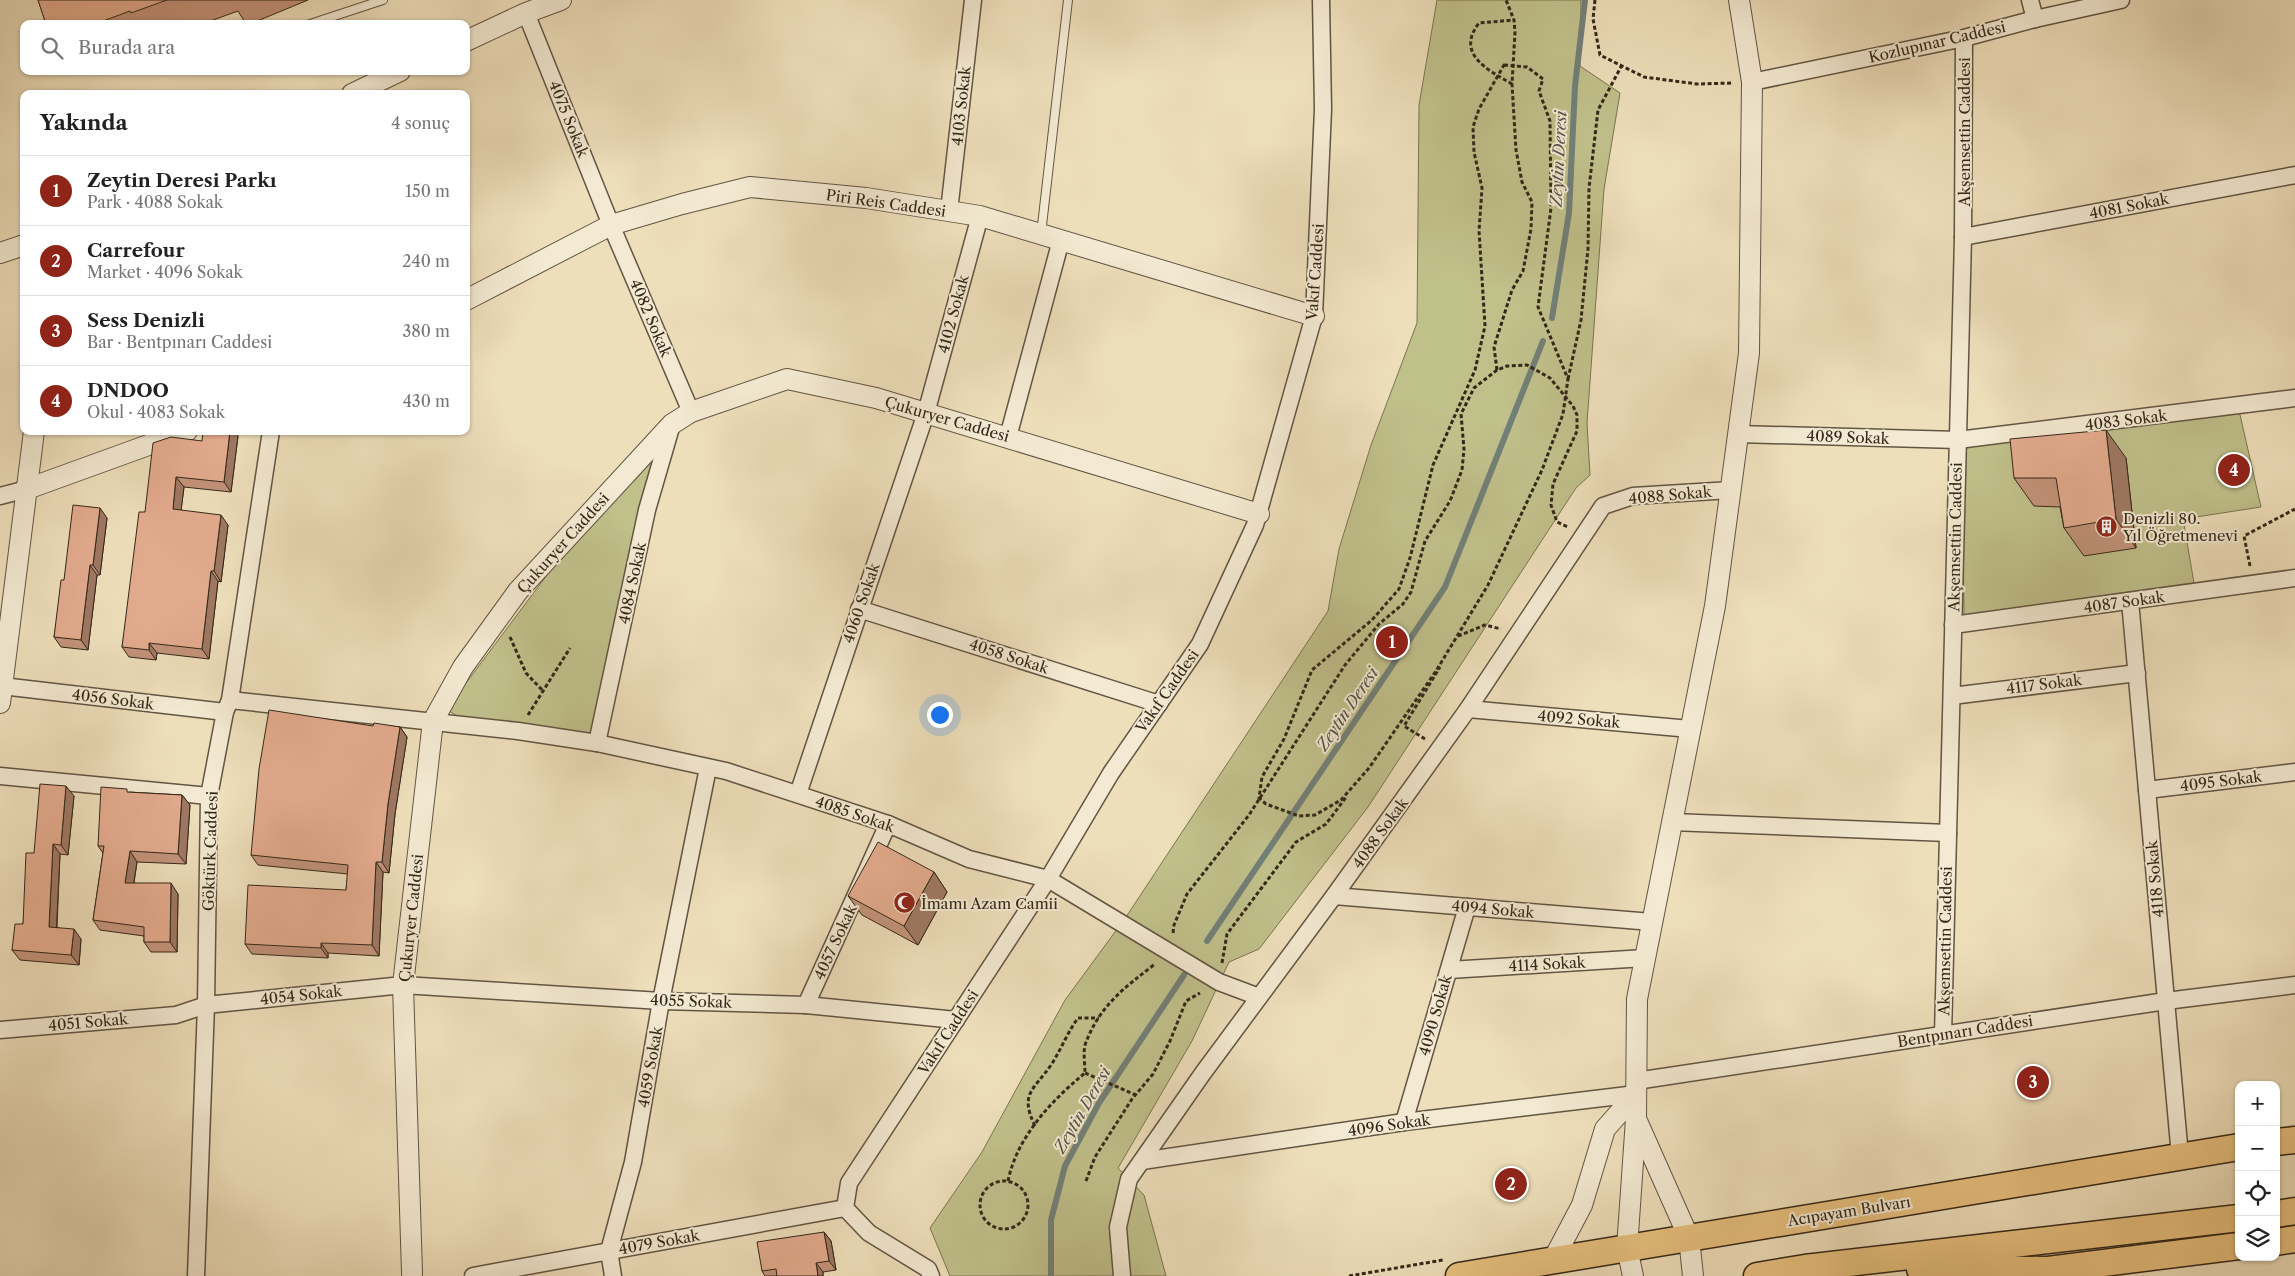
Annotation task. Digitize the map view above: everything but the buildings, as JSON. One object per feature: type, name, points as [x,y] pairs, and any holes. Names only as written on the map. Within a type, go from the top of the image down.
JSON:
[{"type":"main road","points":[[2280,1142],[2295,1140]]},
{"type":"main road","name":"Acıpayam Bulvarı","points":[[1459,1276],[2235,1148]]},
{"type":"main road","points":[[2280,1214],[2295,1212]]},
{"type":"main road","points":[[1757,1276],[2235,1218]]},
{"type":"main road","points":[[2280,1241],[2295,1239]]},
{"type":"main road","points":[[1798,1272],[2048,1270],[2235,1247]]},
{"type":"street","points":[[470,39],[526,13],[562,0]]},
{"type":"street","name":"4103 Sokak","points":[[949,211],[973,0]]},
{"type":"street","name":"Vakıf Caddesi","points":[[845,1208],[849,1183],[1048,879],[1111,773],[1200,644],[1259,514],[1314,316],[1323,109],[1321,0]]},
{"type":"street","points":[[1633,1276],[1627,1248],[1636,1119],[1637,999],[1715,606],[1749,353],[1752,82],[1739,0]]},
{"type":"street","points":[[2030,0],[2035,19]]},
{"type":"street","name":"Kozlupınar Caddesi","points":[[1752,82],[1964,38],[2035,19],[2121,0]]},
{"type":"street","name":"4075 Sokak","points":[[526,13],[611,225]]},
{"type":"street","name":"Akşemsettin Caddesi","points":[[1944,1035],[1963,237],[1964,38]]},
{"type":"street","points":[[360,90],[392,75]]},
{"type":"street","name":"4081 Sokak","points":[[1963,237],[2295,175]]},
{"type":"street","name":"Piri Reis Caddesi","points":[[470,298],[611,225],[682,204],[750,187],[866,198],[980,216],[1314,316]]},
{"type":"street","name":"4102 Sokak","points":[[926,413],[980,216]]},
{"type":"street","name":"4082 Sokak","points":[[611,225],[691,412]]},
{"type":"street","points":[[1008,437],[1061,240]]},
{"type":"street","points":[[0,253],[20,246]]},
{"type":"street","name":"Çukuryer Caddesi","points":[[414,1274],[402,985],[426,720],[518,591],[672,424],[691,412],[787,380],[876,398],[1259,514]]},
{"type":"street","name":"4083 Sokak","points":[[1958,440],[2295,398]]},
{"type":"street","name":"4060 Sokak","points":[[798,794],[926,413]]},
{"type":"street","name":"4084 Sokak","points":[[597,743],[648,510],[672,424]]},
{"type":"street","name":"4089 Sokak","points":[[1738,434],[1958,440]]},
{"type":"street","points":[[1,694],[34,435]]},
{"type":"street","points":[[0,496],[27,489],[176,435]]},
{"type":"street","name":"Göktürk Caddesi","points":[[196,1276],[206,1005],[209,796],[227,706],[270,435]]},
{"type":"street","name":"4088 Sokak","points":[[1122,1276],[1118,1227],[1129,1179],[1259,996],[1334,896],[1468,709],[1603,506],[1633,496],[1731,490]]},
{"type":"street","name":"4087 Sokak","points":[[1953,625],[2295,578]]},
{"type":"street","name":"4118 Sokak","points":[[2130,601],[2180,1156]]},
{"type":"street","name":"4058 Sokak","points":[[859,609],[1159,704]]},
{"type":"street","name":"4117 Sokak","points":[[1952,696],[2136,673]]},
{"type":"street","name":"4056 Sokak","points":[[1,694],[227,706],[426,720]]},
{"type":"street","name":"4092 Sokak","points":[[1468,709],[1690,729]]},
{"type":"street","name":"4085 Sokak","points":[[426,720],[597,743],[726,771],[798,794],[888,824],[969,860],[1048,879],[1171,951],[1219,982],[1259,996]]},
{"type":"street","name":"4059 Sokak","points":[[613,1276],[609,1251],[633,1162],[661,1001],[708,768]]},
{"type":"street","name":"4095 Sokak","points":[[2147,790],[2295,772]]},
{"type":"street","points":[[0,776],[209,796]]},
{"type":"street","points":[[1672,822],[1948,833]]},
{"type":"street","name":"4057 Sokak","points":[[806,1004],[888,824]]},
{"type":"street","name":"4094 Sokak","points":[[1334,896],[1652,922]]},
{"type":"street","name":"4090 Sokak","points":[[1404,1122],[1467,907]]},
{"type":"street","name":"4114 Sokak","points":[[1448,970],[1645,958]]},
{"type":"street","name":"4054 Sokak","points":[[176,1015],[206,1005],[402,985],[427,987]]},
{"type":"street","name":"Bentpınarı Caddesi","points":[[1636,1088],[1944,1035],[2166,1001],[2295,985]]},
{"type":"street","name":"4055 Sokak","points":[[427,987],[661,1001],[806,1004],[956,1020]]},
{"type":"street","name":"4051 Sokak","points":[[0,1030],[176,1015]]},
{"type":"street","points":[[1553,1260],[1582,1206],[1605,1129],[1636,1088]]},
{"type":"street","name":"4096 Sokak","points":[[1142,1161],[1636,1088]]},
{"type":"street","points":[[1636,1119],[1689,1238],[1693,1276]]},
{"type":"street","points":[[845,1208],[869,1233],[928,1269],[931,1276]]},
{"type":"street","name":"4079 Sokak","points":[[473,1276],[845,1208]]},
{"type":"lane","points":[[322,20],[383,0]]},
{"type":"lane","points":[[1041,234],[1068,0]]},
{"type":"path","points":[[1497,370],[1494,347],[1512,290],[1522,271],[1531,228],[1532,211],[1532,202],[1522,182],[1516,150],[1512,84],[1514,20],[1506,0]]},
{"type":"path","points":[[1595,0],[1593,19],[1600,54],[1622,66],[1644,77],[1697,84],[1752,82]]},
{"type":"path","points":[[1512,84],[1483,67],[1471,49],[1471,33],[1479,23],[1514,20]]},
{"type":"path","points":[[1259,798],[1262,777],[1284,739],[1312,670],[1372,620],[1399,589],[1410,558],[1434,465],[1475,370],[1485,326],[1479,231],[1482,188],[1474,152],[1473,127],[1479,109],[1504,65],[1527,67],[1542,79],[1539,91],[1550,121],[1551,208],[1538,307],[1568,379]]},
{"type":"path","points":[[1259,798],[1266,804],[1299,816],[1315,815],[1341,800],[1369,768],[1448,651],[1488,585],[1542,470],[1563,414],[1582,302],[1588,249],[1589,188],[1598,110],[1622,66]]},
{"type":"path","points":[[1008,1181],[1011,1166],[1021,1144],[1056,1097],[1084,1072],[1084,1047],[1099,1018],[1117,994],[1171,951],[1174,925],[1187,894],[1249,815],[1345,665],[1379,624],[1404,604],[1411,592],[1425,541],[1450,501],[1462,470],[1464,450],[1461,414],[1474,388],[1497,370],[1508,366],[1527,364],[1550,378],[1578,415],[1577,432],[1553,484],[1551,505],[1557,522],[1583,535]]},
{"type":"path","points":[[2253,584],[2244,536],[2295,509]]},
{"type":"path","points":[[502,613],[526,673],[543,691]]},
{"type":"path","points":[[1454,641],[1460,633],[1485,625],[1518,633]]},
{"type":"path","points":[[518,731],[570,648]]},
{"type":"path","points":[[1440,748],[1404,726],[1437,674],[1448,651]]},
{"type":"path","points":[[1086,1181],[1095,1156],[1136,1095],[1153,1074],[1170,1042],[1186,1001],[1219,982],[1227,934],[1296,842],[1326,824],[1378,756]]},
{"type":"path","points":[[1035,1126],[1029,1113],[1029,1096],[1033,1084],[1050,1065],[1078,1018],[1099,1018]]},
{"type":"path","points":[[1084,1072],[1136,1095]]},
{"type":"path","points":[[998,1181],[1008,1181],[1017,1184],[1024,1190],[1028,1199],[1028,1209],[1025,1218],[1018,1225],[1000,1229],[991,1226],[984,1219],[980,1211],[980,1201],[983,1192],[990,1185],[998,1181]]},
{"type":"green space","points":[[1437,0],[1581,0],[1580,66],[1620,93],[1604,189],[1587,423],[1590,475],[1576,488],[1368,807],[1259,949],[1229,962],[1192,1041],[1118,1168],[1144,1195],[1166,1276],[950,1276],[930,1228],[982,1152],[1065,1000],[1126,917],[1328,611],[1339,549],[1371,445],[1417,323],[1419,105]]},
{"type":"green space","points":[[2238,406],[2261,507],[2183,519],[2194,583],[1964,615],[1962,446]]},
{"type":"green space","points":[[657,456],[590,736],[457,716],[449,711],[451,703],[550,571]]},
{"type":"waterway","name":"Zeytin Deresi","points":[[1552,318],[1569,213],[1575,86],[1585,0]]},
{"type":"waterway","name":"Zeytin Deresi","points":[[1207,941],[1445,587],[1543,341]]},
{"type":"waterway","name":"Zeytin Deresi","points":[[1051,1276],[1051,1220],[1065,1166],[1099,1103],[1184,975]]},
{"type":"place","name":"DNDOO","points":[[2234,470]]},
{"type":"place","name":"Denizli 80. Yıl Öğretmenevi","points":[[2107,527]]},
{"type":"place","name":"Zeytin Deresi Parkı","points":[[1392,642]]},
{"type":"place","name":"İmamı Azam Camii","points":[[905,903]]},
{"type":"place","name":"Sess Denizli","points":[[2033,1082]]},
{"type":"place","name":"Carrefour","points":[[1511,1184]]}]
